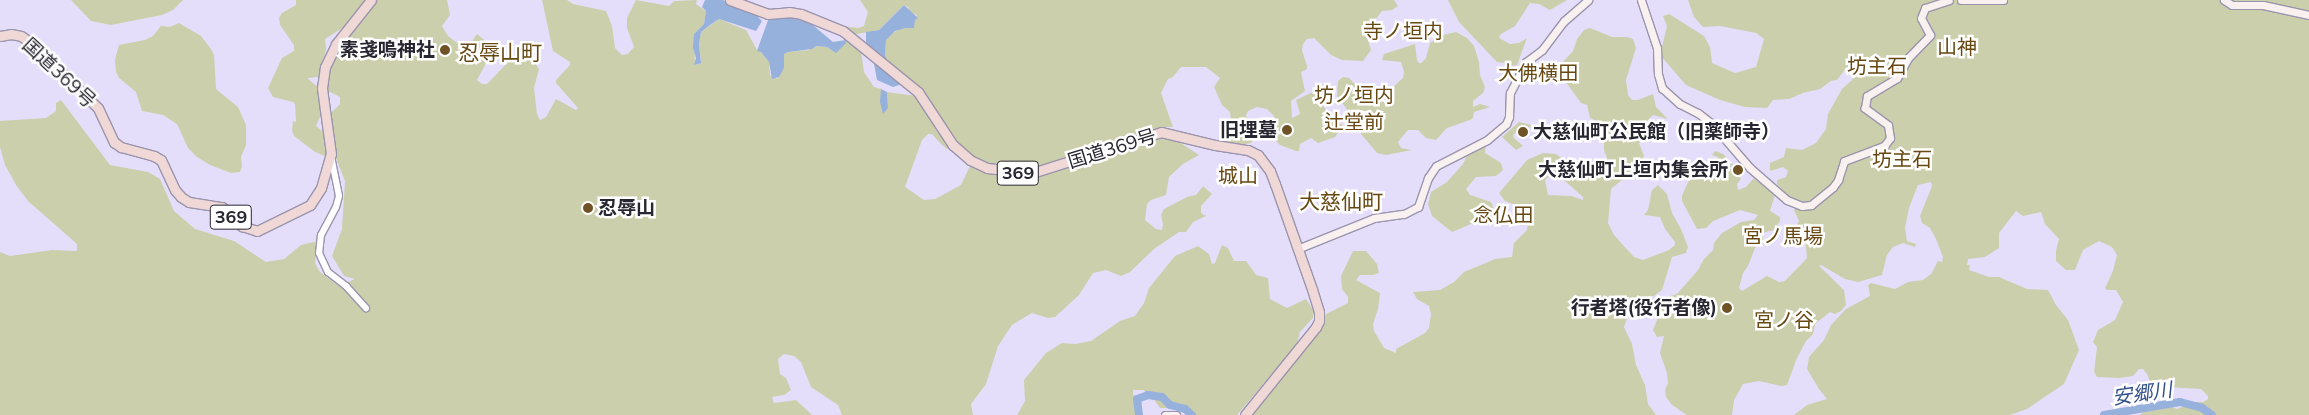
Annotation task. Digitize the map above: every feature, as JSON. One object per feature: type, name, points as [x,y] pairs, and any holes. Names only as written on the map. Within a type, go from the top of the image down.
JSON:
[{"type":"highway","name":"国道369号","points":[[0,36],[11,34],[21,36],[33,44],[93,102],[114,142],[121,148],[154,156],[161,160],[175,190],[181,197],[189,202],[222,207],[242,226],[250,230],[266,228],[310,205],[321,188],[331,154],[322,88],[325,67],[336,44],[371,0]]},
{"type":"highway","name":"国道369号","points":[[730,0],[768,14],[789,12],[801,14],[843,31],[918,92],[953,146],[970,160],[987,168],[1032,173],[1161,132],[1214,145],[1248,150],[1258,155],[1270,171],[1319,312],[1319,321],[1245,415]]},
{"type":"main road","points":[[1297,250],[1374,218],[1404,214],[1418,207],[1428,178],[1436,166],[1487,140],[1506,124],[1509,117],[1510,93],[1526,62],[1542,50],[1564,21],[1588,0]]},
{"type":"main road","points":[[1642,0],[1657,48],[1658,74],[1662,88],[1680,104],[1698,113],[1712,124],[1750,168],[1787,200],[1802,206],[1810,204],[1833,186],[1838,180],[1840,168],[1844,161],[1884,146],[1890,138],[1888,125],[1865,108],[1867,96],[1897,78],[1908,58],[1930,34],[1921,18],[1925,8],[1950,0]]},
{"type":"main road","points":[[1961,0],[2003,0]]},
{"type":"main road","points":[[2224,0],[2232,5],[2263,5],[2309,15]]},
{"type":"main road","points":[[1165,415],[1176,415]]},
{"type":"street","points":[[331,154],[339,196],[336,207],[321,235],[319,253],[328,272],[346,286],[366,308]]},
{"type":"green space","points":[[71,0],[183,0],[173,10],[162,15],[111,25],[91,21]]},
{"type":"green space","points":[[296,0],[366,0],[344,27],[325,39],[326,50],[318,77],[307,78],[319,88],[322,112],[316,126],[326,135],[327,157],[315,152],[294,136],[292,130],[293,121],[296,122],[295,104],[273,97],[268,88],[282,58],[294,51],[294,45],[280,25],[279,18],[282,13],[296,5]]},
{"type":"green space","points":[[374,0],[447,0],[450,15],[442,26],[448,36],[461,46],[468,47],[477,34],[494,48],[477,80],[482,84],[487,84],[515,55],[530,55],[539,69],[534,88],[537,114],[540,120],[546,117],[556,99],[576,110],[578,108],[556,83],[556,80],[570,65],[570,62],[553,51],[542,0],[567,0],[573,4],[606,11],[612,26],[615,48],[622,55],[628,54],[634,47],[627,28],[627,18],[636,0],[669,6],[674,1],[697,0],[696,4],[706,11],[704,24],[694,34],[695,65],[701,62],[699,44],[701,32],[719,19],[746,30],[757,50],[769,62],[770,75],[777,79],[784,68],[784,54],[809,50],[816,46],[827,47],[835,52],[847,41],[861,51],[864,72],[874,87],[881,89],[882,110],[888,108],[887,92],[916,96],[923,104],[937,132],[950,148],[947,149],[932,134],[928,134],[922,140],[905,187],[924,200],[935,199],[961,185],[970,166],[999,176],[1028,179],[1147,140],[1170,136],[1199,155],[1183,164],[1169,177],[1166,195],[1151,200],[1147,204],[1145,220],[1156,229],[1162,230],[1161,215],[1164,209],[1187,197],[1196,195],[1203,186],[1212,194],[1201,206],[1201,213],[1206,216],[1193,222],[1186,232],[1179,232],[1154,249],[1130,272],[1121,276],[1106,270],[1093,273],[1079,295],[1055,317],[1048,318],[1032,313],[1012,325],[998,346],[986,384],[971,404],[973,415],[842,415],[838,405],[811,387],[801,362],[794,356],[784,354],[778,359],[780,374],[786,378],[791,390],[784,395],[772,397],[774,403],[796,400],[812,415],[0,415],[0,252],[10,256],[52,250],[77,251],[77,244],[28,201],[16,185],[5,165],[0,147],[0,121],[46,118],[56,111],[56,103],[61,100],[110,165],[148,172],[160,179],[174,211],[195,229],[234,241],[266,262],[284,259],[301,245],[318,241],[315,263],[320,272],[339,286],[355,279],[344,276],[332,256],[342,229],[345,181],[335,156],[330,119],[331,113],[340,104],[340,97],[324,89],[331,58]]},
{"type":"green space","points":[[860,0],[1394,0],[1398,6],[1392,10],[1382,11],[1376,19],[1370,22],[1367,37],[1371,50],[1363,61],[1342,60],[1331,55],[1314,38],[1307,39],[1303,44],[1302,50],[1307,69],[1301,72],[1305,91],[1291,101],[1292,118],[1300,114],[1296,100],[1317,90],[1325,109],[1343,126],[1335,137],[1318,143],[1311,138],[1300,144],[1299,151],[1280,145],[1272,137],[1274,116],[1267,109],[1257,107],[1248,111],[1246,115],[1254,139],[1251,143],[1234,146],[1223,142],[1223,138],[1229,133],[1231,122],[1230,112],[1222,105],[1214,87],[1220,78],[1206,67],[1181,67],[1173,77],[1168,79],[1161,93],[1173,127],[1163,127],[1030,170],[986,165],[963,152],[939,120],[889,65],[885,55],[886,40],[891,34],[915,20],[917,15],[910,12],[908,7],[904,5],[879,30],[852,35],[841,26],[858,28],[864,26],[868,12]]},
{"type":"green space","points":[[1448,0],[1567,0],[1550,10],[1539,4],[1530,3],[1515,26],[1501,34],[1499,37],[1510,44],[1519,43],[1527,38],[1517,65],[1511,66],[1506,63],[1497,62],[1459,22]]},
{"type":"green space","points":[[1688,0],[2309,0],[2309,415],[2140,415],[2156,401],[2177,409],[2195,402],[2203,402],[2208,399],[2208,396],[2201,389],[2152,386],[2143,369],[2139,369],[2133,376],[2119,378],[2097,377],[2094,372],[2097,347],[2093,342],[2098,330],[2115,320],[2123,302],[2116,290],[2107,290],[2105,288],[2113,271],[2117,255],[2112,247],[2099,241],[2083,250],[2075,270],[2066,270],[2056,261],[2059,239],[2045,224],[2041,212],[2023,216],[2016,211],[1999,233],[1999,248],[1985,257],[1968,259],[1967,265],[1970,265],[1969,270],[1989,277],[1999,277],[2027,289],[2048,290],[2056,305],[2068,320],[2079,350],[2064,384],[2027,409],[2010,415],[1794,415],[1807,405],[1827,399],[1807,369],[1809,357],[1824,340],[1831,325],[1846,309],[1870,296],[1868,285],[1871,283],[1895,289],[1908,282],[1923,280],[1931,274],[1938,261],[1942,262],[1943,257],[1936,239],[1930,228],[1922,223],[1920,216],[1932,186],[1931,182],[1918,185],[1909,208],[1905,228],[1907,241],[1916,244],[1915,247],[1903,243],[1893,247],[1887,255],[1882,275],[1858,282],[1845,279],[1821,265],[1819,266],[1844,290],[1846,305],[1841,311],[1835,314],[1830,312],[1815,324],[1813,334],[1806,341],[1797,358],[1787,385],[1781,386],[1759,381],[1743,384],[1734,400],[1732,415],[1687,415],[1672,405],[1666,397],[1667,373],[1660,353],[1664,336],[1657,337],[1653,330],[1657,320],[1657,311],[1667,297],[1677,294],[1698,270],[1704,259],[1713,250],[1714,243],[1722,233],[1741,222],[1754,220],[1758,215],[1740,210],[1713,221],[1706,228],[1697,229],[1682,201],[1687,184],[1699,166],[1707,180],[1712,177],[1710,171],[1718,157],[1712,155],[1715,151],[1723,154],[1733,164],[1730,168],[1741,179],[1737,184],[1738,190],[1746,187],[1754,178],[1775,195],[1770,211],[1780,217],[1780,221],[1774,230],[1762,233],[1764,244],[1759,242],[1755,248],[1743,273],[1739,288],[1742,291],[1767,276],[1779,282],[1785,281],[1807,258],[1805,236],[1795,229],[1799,221],[1794,210],[1800,203],[1793,201],[1777,184],[1777,180],[1786,177],[1788,171],[1783,167],[1770,171],[1770,163],[1784,157],[1786,148],[1802,150],[1816,143],[1826,129],[1828,114],[1842,89],[1852,80],[1858,70],[1853,65],[1847,67],[1837,80],[1831,81],[1820,89],[1789,99],[1773,100],[1767,108],[1745,107],[1720,100],[1686,85],[1660,55],[1667,26],[1663,16],[1669,14],[1704,36],[1710,47],[1712,63],[1735,73],[1756,67],[1764,39],[1756,33],[1720,26],[1703,27],[1694,17]]},
{"type":"green space","points":[[179,23],[201,36],[211,49],[214,55],[216,89],[238,107],[246,125],[246,145],[241,157],[242,166],[240,172],[231,173],[210,165],[197,157],[188,148],[177,124],[163,115],[142,111],[136,92],[119,78],[116,72],[115,60],[119,45],[145,40],[153,36],[161,26],[170,27]]},
{"type":"green space","points":[[1590,28],[1612,37],[1633,39],[1636,48],[1626,80],[1628,95],[1632,100],[1638,100],[1653,94],[1656,107],[1668,119],[1653,115],[1649,119],[1639,143],[1644,156],[1634,170],[1611,189],[1608,223],[1614,235],[1634,257],[1643,260],[1669,250],[1675,245],[1675,242],[1665,229],[1660,217],[1644,215],[1648,210],[1652,190],[1658,185],[1667,194],[1672,213],[1688,247],[1686,253],[1672,257],[1662,290],[1654,296],[1640,297],[1633,302],[1624,327],[1632,344],[1636,365],[1645,385],[1648,404],[1656,415],[1250,415],[1252,410],[1319,331],[1326,314],[1348,303],[1348,297],[1342,289],[1341,276],[1353,251],[1366,251],[1377,264],[1379,273],[1360,275],[1356,280],[1380,293],[1378,309],[1373,324],[1374,331],[1384,348],[1396,353],[1396,349],[1425,333],[1429,328],[1431,314],[1429,306],[1417,299],[1413,292],[1440,290],[1454,282],[1464,272],[1495,259],[1512,257],[1514,243],[1527,230],[1529,218],[1521,207],[1505,201],[1499,193],[1527,160],[1543,153],[1556,154],[1572,166],[1584,166],[1592,173],[1603,167],[1607,158],[1604,150],[1604,131],[1599,122],[1590,118],[1587,105],[1581,103],[1558,71],[1562,63],[1573,51],[1577,39],[1584,30]],"holes":[[[1552,174],[1558,175],[1583,197],[1583,200],[1571,196],[1548,195],[1545,180]]]},
{"type":"green space","points":[[1456,32],[1467,38],[1474,46],[1479,62],[1480,75],[1485,87],[1483,93],[1473,101],[1473,107],[1480,104],[1490,107],[1474,112],[1473,118],[1470,120],[1447,128],[1436,140],[1426,138],[1418,130],[1408,130],[1398,142],[1401,148],[1412,150],[1386,155],[1377,153],[1361,134],[1366,113],[1363,110],[1358,114],[1349,112],[1337,96],[1338,81],[1343,77],[1349,78],[1362,92],[1366,105],[1369,102],[1384,102],[1387,92],[1403,78],[1404,72],[1401,62],[1382,60],[1384,54],[1415,44],[1417,60],[1421,63],[1426,58],[1430,43],[1443,35]]},
{"type":"green space","points":[[1519,122],[1531,125],[1530,128],[1525,125],[1513,135],[1523,146],[1516,150],[1502,137]]},
{"type":"green space","points":[[1486,143],[1485,153],[1501,163],[1503,170],[1496,176],[1476,177],[1466,189],[1470,195],[1491,202],[1495,212],[1494,219],[1478,221],[1452,232],[1432,216],[1428,204],[1431,192],[1447,182],[1463,164],[1468,153]]},
{"type":"green space","points":[[1222,245],[1228,248],[1234,261],[1246,261],[1256,275],[1268,278],[1270,299],[1287,308],[1306,299],[1314,311],[1313,318],[1300,332],[1297,344],[1237,415],[1194,415],[1191,412],[1176,408],[1160,408],[1151,395],[1143,390],[1133,390],[1143,415],[1017,415],[1025,401],[1024,380],[1046,353],[1062,343],[1075,344],[1091,341],[1120,321],[1135,316],[1144,303],[1149,288],[1175,256],[1198,246],[1209,254],[1212,264],[1215,263]]},
{"type":"water","points":[[705,0],[723,0],[757,16],[762,21],[756,31],[719,19],[701,32],[699,44],[701,63],[694,65],[696,58],[693,48],[694,34],[704,24],[706,11],[702,7]]},
{"type":"water","points":[[904,5],[918,18],[915,20],[914,28],[895,31],[886,40],[885,55],[889,65],[866,46],[866,32],[879,30]]},
{"type":"water","points":[[787,16],[809,22],[833,42],[846,40],[846,43],[836,53],[827,47],[816,46],[812,49],[788,52],[784,54],[784,68],[779,77],[772,79],[769,62],[761,52],[757,51],[768,20]]},
{"type":"water","points":[[873,58],[899,82],[899,85],[893,87],[877,80]]},
{"type":"water","points":[[881,89],[887,92],[888,108],[883,114],[880,102]]},
{"type":"waterway","points":[[1139,415],[1137,399],[1148,395],[1162,397],[1170,405],[1185,409],[1192,415]]},
{"type":"waterway","name":"安郷川","points":[[2104,415],[2180,402],[2202,408],[2212,415]]},
{"type":"place","name":"素戔嗚神社","points":[[445,50]]},
{"type":"place","name":"旧埋墓","points":[[1287,130]]},
{"type":"place","name":"大慈仙町公民館（旧薬師寺）","points":[[1523,132]]},
{"type":"place","name":"大慈仙町上垣内集会所","points":[[1738,170]]},
{"type":"place","name":"忍辱山","points":[[588,208]]},
{"type":"place","name":"行者塔(役行者像)","points":[[1727,308]]},
{"type":"district","name":"寺ノ垣内","points":[[1403,30]]},
{"type":"district","name":"山神","points":[[1957,46]]},
{"type":"district","name":"忍辱山町","points":[[500,52]]},
{"type":"district","name":"坊主石","points":[[1877,65]]},
{"type":"district","name":"大佛横田","points":[[1538,72]]},
{"type":"district","name":"坊ノ垣内","points":[[1354,94]]},
{"type":"district","name":"辻堂前","points":[[1354,121]]},
{"type":"district","name":"坊主石","points":[[1902,158]]},
{"type":"district","name":"城山","points":[[1238,175]]},
{"type":"district","name":"大慈仙町","points":[[1341,201]]},
{"type":"district","name":"念仏田","points":[[1503,214]]},
{"type":"district","name":"宮ノ馬場","points":[[1783,235]]},
{"type":"district","name":"宮ノ谷","points":[[1784,319]]}]
